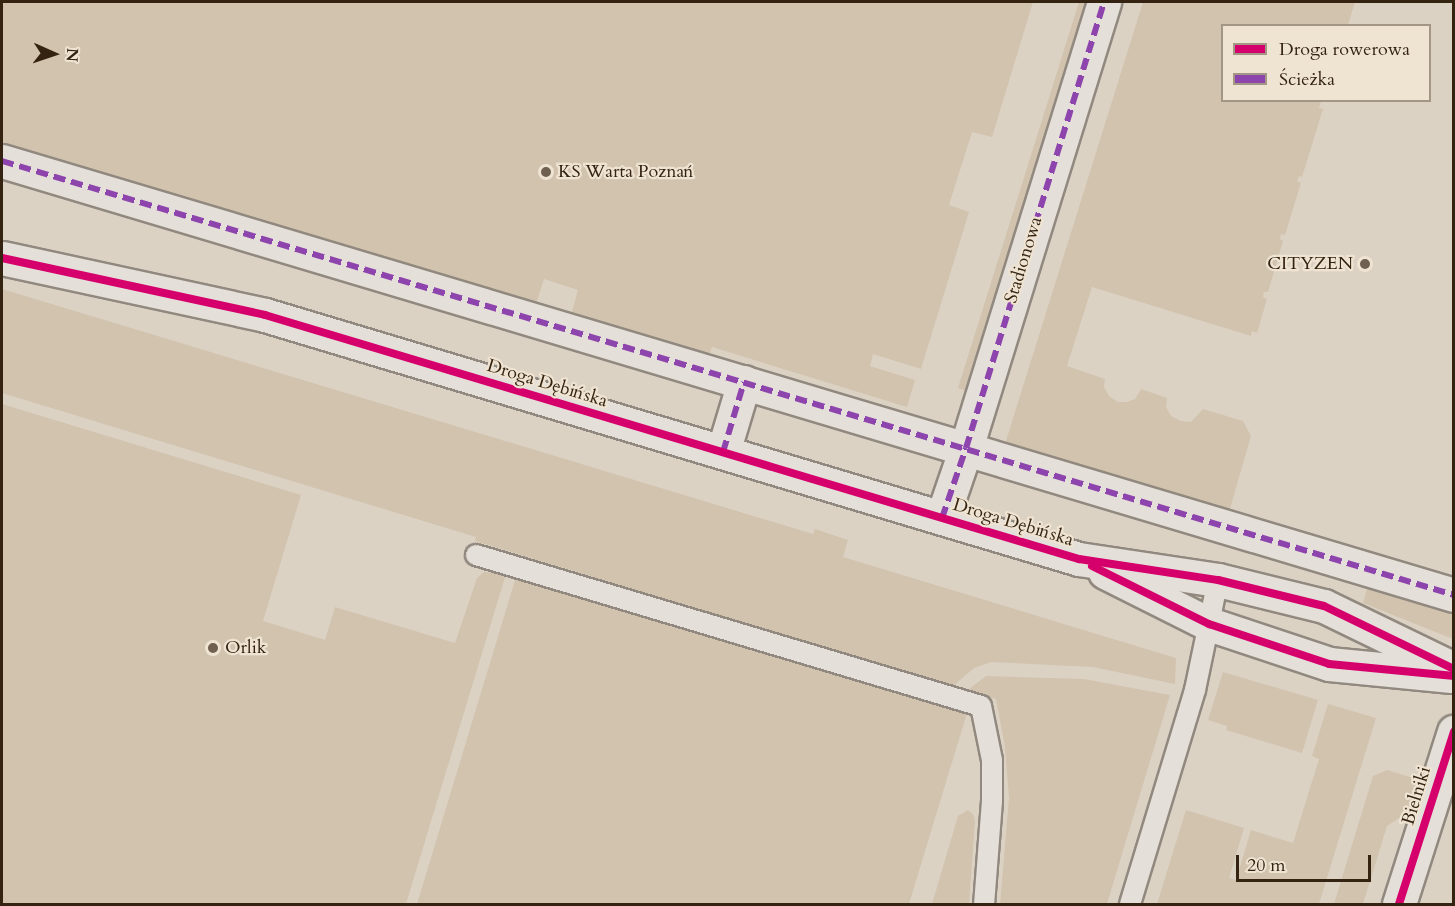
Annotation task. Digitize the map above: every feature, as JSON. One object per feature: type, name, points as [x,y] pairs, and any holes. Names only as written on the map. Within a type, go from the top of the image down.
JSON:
[{"type":"street","name":"Stadionowa","points":[[942,518],[966,448],[1104,2]]},
{"type":"street","points":[[2,161],[1454,595]]},
{"type":"street","name":"Droga Dębińska","points":[[2,258],[265,315],[1079,559],[1218,580],[1324,606],[1454,669]]},
{"type":"street","points":[[723,452],[744,382]]},
{"type":"street","name":"Droga Dębińska","points":[[1079,559],[1209,624],[1329,664],[1454,676]]},
{"type":"street","name":"Bielniki","points":[[1399,904],[1454,732]]},
{"type":"lane","points":[[476,555],[981,706],[992,770],[984,904]]},
{"type":"lane","points":[[1130,904],[1195,690],[1218,580]]},
{"type":"shaded area","name":"KS Warta Poznań","points":[[2,2],[1033,2],[992,137],[972,132],[949,205],[969,212],[921,369],[873,354],[870,366],[915,380],[907,407],[712,347],[709,355],[571,315],[578,290],[544,279],[536,304],[2,144]]},
{"type":"shaded area","points":[[1079,2],[1088,2],[966,391],[958,388]]},
{"type":"shaded area","points":[[1143,2],[1355,2],[1348,24],[1221,24],[1221,102],[1321,102],[1319,108],[1323,109],[1302,177],[1299,176],[1297,181],[1301,183],[1285,235],[1281,234],[1280,239],[1283,241],[1268,292],[1264,292],[1263,297],[1267,299],[1257,333],[1252,331],[1251,336],[1092,287],[1067,366],[1105,379],[1104,387],[1109,396],[1118,402],[1135,399],[1141,389],[1167,398],[1166,407],[1171,416],[1181,421],[1191,422],[1203,409],[1243,421],[1251,436],[1229,512],[1005,444]]},
{"type":"shaded area","points":[[2,289],[813,534],[815,529],[848,540],[843,557],[1176,658],[1175,684],[1093,667],[991,662],[974,668],[953,686],[475,541],[476,537],[2,393]]},
{"type":"shaded area","points":[[2,404],[301,495],[263,621],[325,640],[335,607],[455,643],[477,578],[484,572],[506,574],[406,904],[2,904]]},
{"type":"shaded area","points":[[516,577],[967,713],[909,904],[417,904]]},
{"type":"shaded area","points":[[1368,586],[1453,612],[1453,639],[1363,603]]},
{"type":"shaded area","points":[[1223,672],[1318,700],[1302,753],[1226,730],[1227,726],[1208,720]]},
{"type":"shaded area","points":[[986,676],[1084,679],[1170,695],[1107,904],[1000,904],[1009,798],[1005,747],[996,699],[968,690]]},
{"type":"shaded area","points":[[1328,704],[1376,718],[1319,904],[1157,904],[1186,810],[1244,828],[1229,878],[1236,880],[1251,830],[1293,843],[1319,759],[1312,756]]},
{"type":"shaded area","points":[[1387,770],[1420,780],[1410,811],[1387,826],[1363,904],[1334,904],[1373,776]]},
{"type":"shaded area","points":[[968,810],[973,814],[975,821],[969,904],[932,904],[958,816]]},
{"type":"marked path","points":[[942,518],[966,448],[1104,2]]},
{"type":"marked path","points":[[2,161],[1454,595]]},
{"type":"marked path","points":[[723,452],[744,382]]},
{"type":"cycle path","points":[[2,258],[265,315],[1079,559],[1218,580],[1324,606],[1454,669]]},
{"type":"cycle path","points":[[1092,566],[1209,624],[1329,664],[1454,676]]},
{"type":"cycle path","points":[[1399,904],[1454,732]]},
{"type":"place","name":"KS Warta Poznań","points":[[546,172]]},
{"type":"place","name":"CITYZEN","points":[[1365,264]]},
{"type":"place","name":"Orlik","points":[[213,648]]}]
